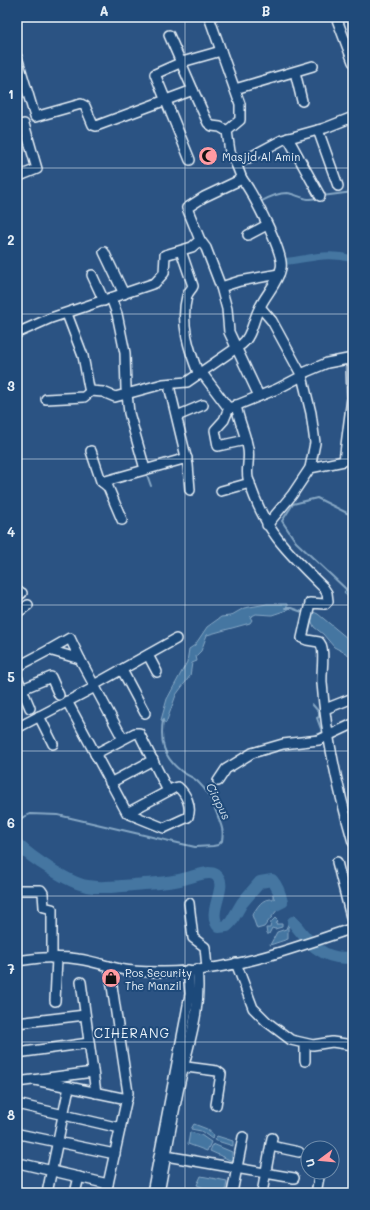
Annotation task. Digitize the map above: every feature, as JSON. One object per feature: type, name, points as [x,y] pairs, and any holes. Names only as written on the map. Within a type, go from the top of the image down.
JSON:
[{"type":"street","points":[[209,17],[240,104],[240,117],[238,122],[227,131]]},
{"type":"street","points":[[336,17],[351,52],[353,62]]},
{"type":"street","points":[[169,35],[208,122],[212,126],[220,127],[227,131]]},
{"type":"street","points":[[190,160],[155,74],[182,62],[221,51]]},
{"type":"street","points":[[17,57],[35,117],[81,104],[85,106],[93,125],[96,126],[193,90]]},
{"type":"street","points":[[235,89],[313,66]]},
{"type":"street","points":[[294,72],[302,102]]},
{"type":"street","points":[[236,166],[270,146],[288,138],[318,130],[353,117]]},
{"type":"street","points":[[17,126],[24,124],[37,169],[17,177]]},
{"type":"street","points":[[318,130],[338,186]]},
{"type":"street","points":[[46,399],[84,397],[91,391],[103,392],[115,397],[126,391],[187,382],[236,348],[249,337],[260,307],[279,274],[282,264],[267,225],[250,190],[242,179],[230,152],[227,131]]},
{"type":"street","points":[[288,138],[320,196]]},
{"type":"street","points":[[242,179],[204,197],[187,208],[200,240],[206,248],[221,287],[227,309],[229,332],[259,396]]},
{"type":"street","points":[[248,235],[267,225]]},
{"type":"street","points":[[17,333],[39,323],[140,290],[158,282],[164,273],[164,256],[196,245],[200,240]]},
{"type":"street","points":[[180,251],[193,286],[187,295],[185,319],[190,350],[200,374],[233,407],[246,440],[248,452],[247,471],[250,483],[267,525],[284,547],[328,593],[327,602],[323,604],[311,603],[302,639],[319,642],[323,647],[322,675],[329,736],[339,792],[353,842]]},
{"type":"street","points":[[104,252],[124,294]]},
{"type":"street","points":[[221,287],[240,281],[279,274]]},
{"type":"street","points":[[92,275],[108,300],[125,352],[126,391],[129,413],[145,469]]},
{"type":"street","points":[[260,307],[272,321],[301,375],[311,413],[315,436],[315,448],[310,468],[292,495],[267,525]]},
{"type":"street","points":[[67,314],[83,356],[88,386],[91,391]]},
{"type":"street","points":[[246,440],[218,446],[215,430],[233,407],[327,363],[352,358],[352,398],[344,461],[310,468]]},
{"type":"street","points":[[170,384],[170,390],[187,458],[190,490]]},
{"type":"street","points":[[177,416],[204,405]]},
{"type":"street","points":[[91,451],[102,482],[108,487],[122,520]]},
{"type":"street","points":[[102,482],[187,458]]},
{"type":"street","points":[[220,491],[250,483]]},
{"type":"street","points":[[17,613],[28,605]]},
{"type":"street","points":[[17,667],[70,638],[123,739]]},
{"type":"street","points":[[17,728],[176,639]]},
{"type":"street","points":[[49,650],[80,659]]},
{"type":"street","points":[[148,655],[157,672]]},
{"type":"street","points":[[122,670],[145,713]]},
{"type":"street","points":[[17,677],[30,708]]},
{"type":"street","points":[[22,689],[51,677],[59,694]]},
{"type":"street","points":[[325,709],[353,698]]},
{"type":"street","points":[[67,701],[127,813],[164,828],[188,817],[188,802],[183,791],[178,787],[127,813]]},
{"type":"street","points":[[39,716],[53,744]]},
{"type":"street","points":[[218,782],[226,769],[254,752],[283,744],[319,740],[353,724]]},
{"type":"street","points":[[95,754],[135,733],[139,733],[168,791]]},
{"type":"street","points":[[110,783],[153,760]]},
{"type":"street","points":[[17,961],[54,958],[77,959],[125,970],[164,972],[207,968],[271,955],[353,926],[337,862]]},
{"type":"street","points":[[17,890],[41,890],[43,893],[44,907],[52,909],[55,1001]]},
{"type":"street","points":[[189,903],[193,938],[205,947],[207,968]]},
{"type":"street","points":[[236,963],[249,999],[256,1013],[291,1040],[314,1045],[332,1042],[353,1045]]},
{"type":"street","points":[[23,1164],[79,1177],[107,1188],[128,1093],[109,966]]},
{"type":"street","points":[[159,1193],[166,1156],[186,1016],[194,987],[192,970]]},
{"type":"street","points":[[81,982],[96,1093]]},
{"type":"street","points":[[17,1023],[85,1015]]},
{"type":"street","points":[[17,1053],[89,1043]]},
{"type":"street","points":[[305,1044],[305,1061]]},
{"type":"street","points":[[179,1067],[217,1071],[221,1074],[216,1105]]},
{"type":"street","points":[[152,1193],[179,1067]]},
{"type":"street","points":[[17,1082],[93,1072]]},
{"type":"street","points":[[35,1080],[127,1100]]},
{"type":"street","points":[[47,1193],[69,1087]]},
{"type":"street","points":[[21,1105],[120,1128]]},
{"type":"street","points":[[19,1134],[115,1154]]},
{"type":"street","points":[[232,1193],[243,1137]]},
{"type":"street","points":[[262,1193],[271,1142],[299,1152]]},
{"type":"street","points":[[166,1156],[294,1178]]},
{"type":"street","points":[[75,1193],[79,1177]]},
{"type":"street","points":[[316,1193],[318,1180]]},
{"type":"water","points":[[349,586],[353,589],[353,604],[344,592]]},
{"type":"water","points":[[267,604],[287,604],[287,610],[272,615],[256,614],[250,617],[252,620],[250,623],[207,635],[201,651],[196,656],[197,661],[192,663],[190,676],[176,695],[166,723],[161,720],[167,699],[187,662],[189,649],[195,645],[207,627],[221,617],[230,616],[244,608]]},
{"type":"water","points":[[307,609],[318,614],[353,643],[353,657],[334,647],[323,634],[314,627]]},
{"type":"water","points":[[273,894],[278,909],[264,927],[257,929],[252,915],[258,906],[263,902],[273,899]]},
{"type":"water","points":[[295,916],[295,920],[288,927],[288,939],[270,945],[277,932],[286,929],[290,919]]},
{"type":"water","points":[[275,918],[278,921],[276,924],[282,924],[282,927],[275,929],[272,928],[269,934],[267,934],[266,928],[270,928],[271,922]]},
{"type":"water","points":[[194,1124],[207,1129],[214,1135],[212,1139],[201,1131],[191,1129]]},
{"type":"water","points":[[190,1132],[201,1135],[211,1142],[207,1151],[188,1144]]},
{"type":"water","points":[[217,1136],[233,1141],[233,1146],[214,1140]]},
{"type":"water","points":[[213,1144],[232,1152],[232,1161],[210,1151]]},
{"type":"water","points":[[201,1176],[227,1181],[225,1193],[216,1193],[197,1185]]},
{"type":"waterway","points":[[322,196],[353,192]]},
{"type":"waterway","points":[[260,202],[283,193],[306,199],[314,199],[318,197]]},
{"type":"waterway","points":[[289,261],[329,256],[353,259]]},
{"type":"waterway","points":[[146,472],[151,486]]},
{"type":"waterway","name":"Ciapus","points":[[347,590],[296,542],[282,521],[293,504],[317,498],[353,516]]},
{"type":"waterway","name":"Ciapus","points":[[285,608],[291,608],[305,613]]},
{"type":"waterway","points":[[312,704],[319,712],[319,717],[317,718],[321,729]]},
{"type":"waterway","name":"Ciapus","points":[[17,820],[30,814],[58,815],[195,847],[218,845],[222,841],[223,837],[221,824],[214,806],[208,793],[202,786],[195,779],[183,773],[170,760],[164,748],[162,735],[163,720]]},
{"type":"waterway","points":[[314,736],[324,732]]},
{"type":"waterway","points":[[17,844],[31,856],[60,875],[79,884],[93,887],[167,882],[210,873],[216,875],[220,880],[215,914],[215,921],[219,927],[227,926],[231,922],[242,903],[260,882],[272,880],[278,890],[282,902],[276,905]]},
{"type":"waterway","points":[[293,922],[311,944],[325,954],[343,958],[353,957]]},
{"type":"place","name":"Masjid Al Amin","points":[[208,156]]},
{"type":"place","name":"Pos Security The Manzil","points":[[111,978]]},
{"type":"district","name":"CIHERANG","points":[[132,1032]]}]
